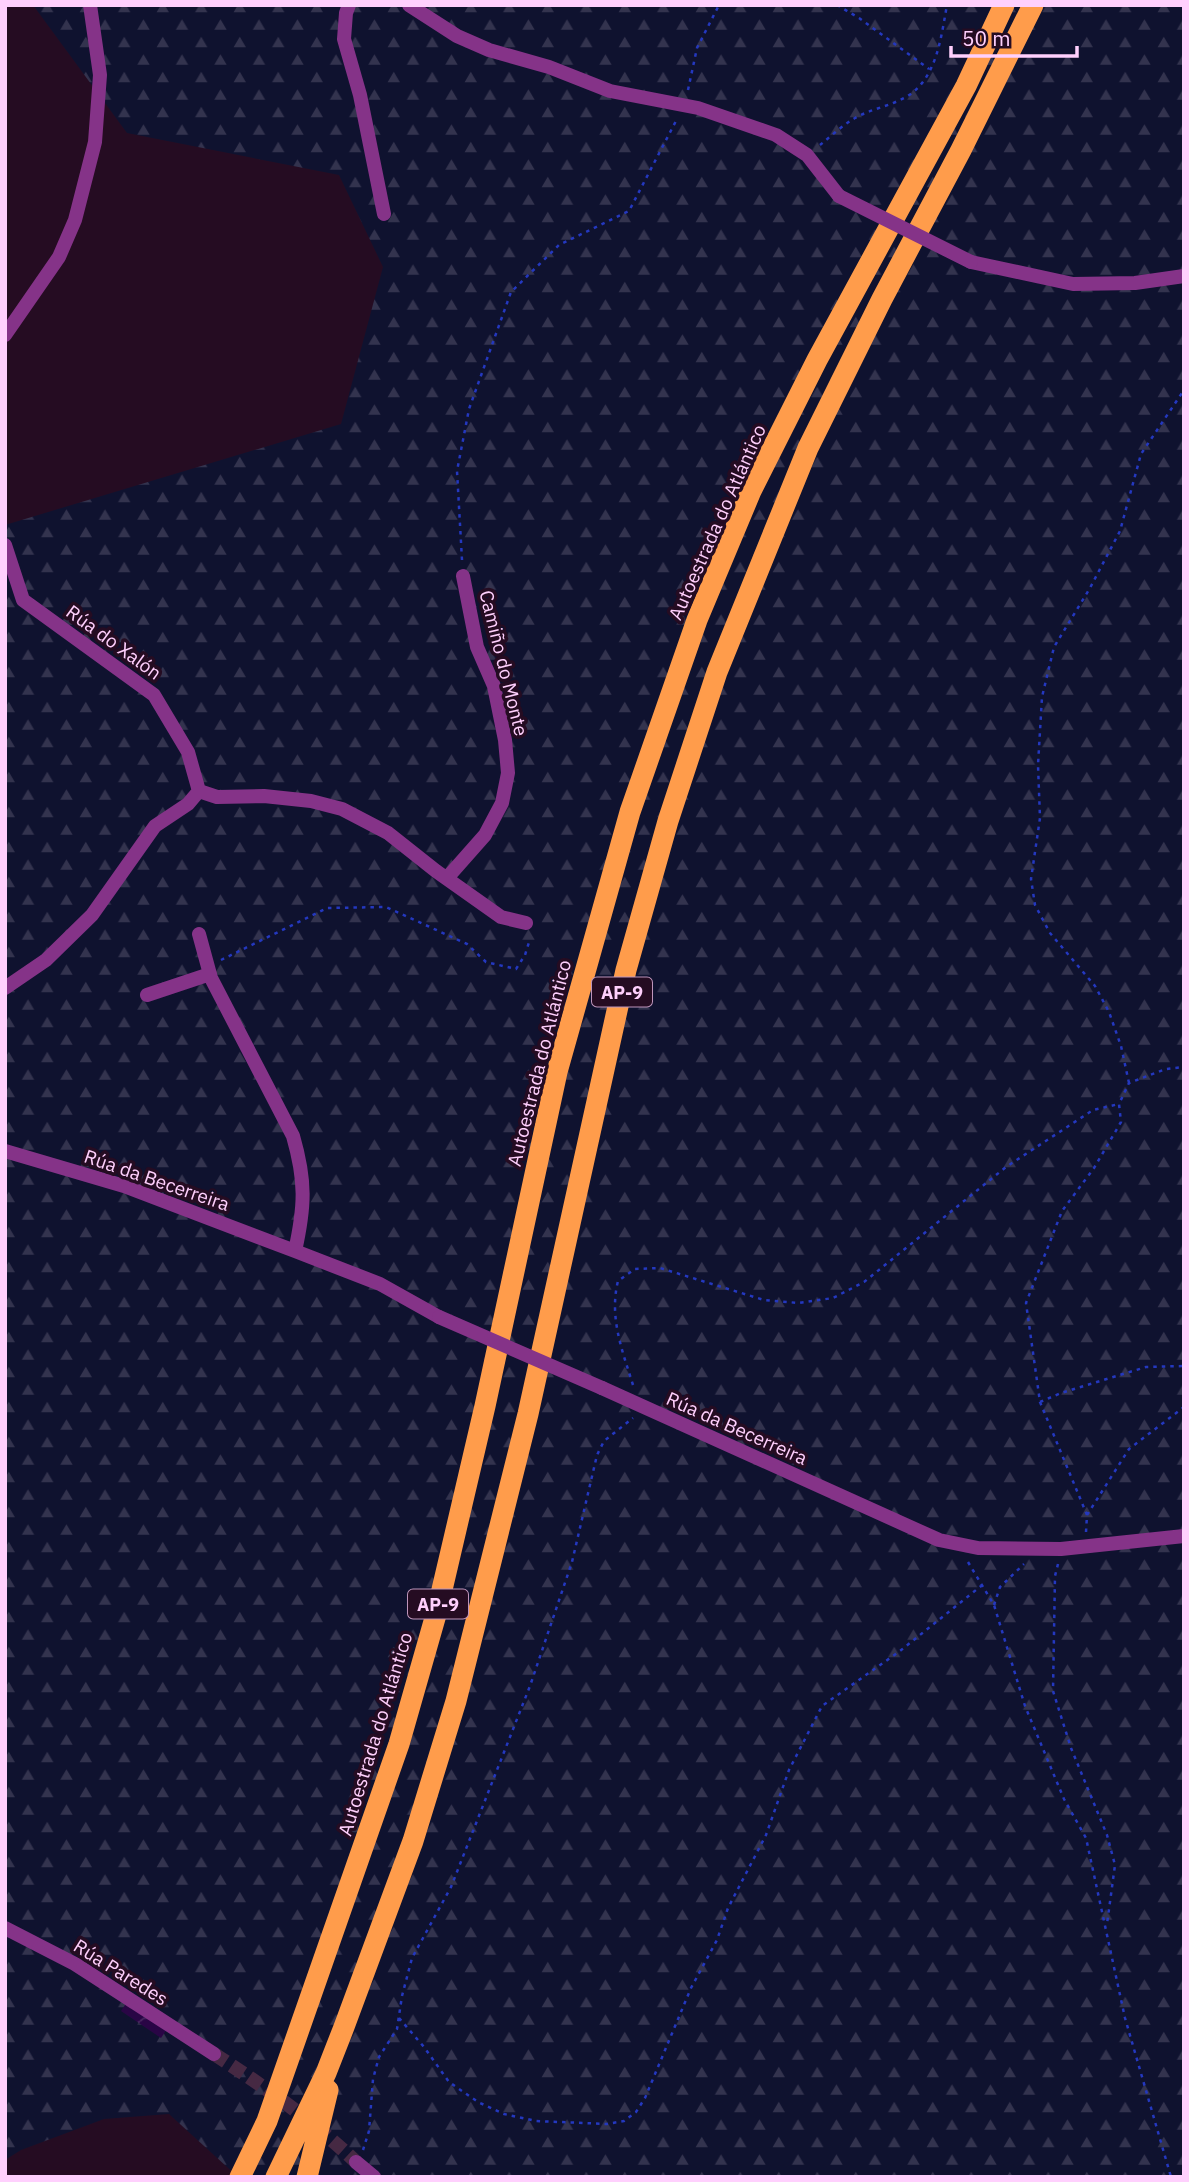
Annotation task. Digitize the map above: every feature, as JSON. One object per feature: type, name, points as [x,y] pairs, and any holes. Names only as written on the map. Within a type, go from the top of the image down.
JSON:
[{"type":"highway","name":"Autoestrada do Atlántico","points":[[240,2177],[267,2121],[399,1744],[437,1611],[482,1419],[557,1072],[630,812],[697,620],[751,491],[817,360],[967,86],[1004,5]]},
{"type":"highway","name":"AP-9","points":[[276,2177],[326,2073],[344,2027],[413,1841],[456,1701],[528,1414],[626,970],[668,821],[713,684],[808,448],[1033,5]]},
{"type":"highway","points":[[307,2177],[344,2027]]},
{"type":"highway","points":[[226,2177],[267,2121]]},
{"type":"street","points":[[5,335],[59,257],[75,220],[92,155],[100,75],[90,5]]},
{"type":"street","points":[[349,5],[344,39],[360,95],[384,214]]},
{"type":"street","points":[[409,5],[457,36],[489,50],[549,67],[610,90],[685,104],[775,135],[807,155],[839,196],[971,262],[1073,284],[1135,283],[1184,276]]},
{"type":"street","name":"Rúa do Xalón","points":[[5,545],[23,600],[154,695],[188,752],[199,791]]},
{"type":"street","name":"Camiño do Monte","points":[[447,878],[485,835],[502,803],[508,773],[505,740],[494,686],[477,647],[463,576]]},
{"type":"street","points":[[5,988],[46,960],[92,915],[155,827],[187,804],[199,791],[217,797],[264,796],[311,801],[342,809],[388,833],[501,916],[526,923]]},
{"type":"street","points":[[199,934],[209,970],[293,1136],[301,1164],[304,1211],[295,1251]]},
{"type":"street","points":[[147,995],[209,970]]},
{"type":"street","name":"Rúa da Becerreira","points":[[5,1151],[124,1186],[380,1284],[439,1317],[939,1540],[978,1548],[1061,1549],[1184,1536]]},
{"type":"street","name":"Rúa Paredes","points":[[5,1928],[75,1964],[214,2054]]},
{"type":"street","points":[[357,2163],[374,2177]]},
{"type":"path","name":"Camiño do Monte","points":[[463,576],[457,471],[468,409],[511,292],[559,245],[629,211],[685,104],[697,48],[719,5]]},
{"type":"path","points":[[837,5],[929,69]]},
{"type":"path","points":[[807,155],[855,118],[908,97],[923,80],[937,57],[944,32],[947,5]]},
{"type":"path","points":[[1086,1546],[1087,1515],[1040,1402],[1026,1303],[1062,1210],[1094,1168],[1121,1122],[1119,1104],[1129,1083],[1121,1046],[1109,1012],[1095,986],[1050,933],[1035,905],[1031,879],[1040,818],[1038,765],[1042,697],[1055,647],[1120,531],[1141,454],[1184,390]]},
{"type":"path","points":[[209,970],[327,908],[386,907],[467,944],[486,962],[516,969],[525,955],[531,933],[526,923]]},
{"type":"path","points":[[1129,1083],[1166,1069],[1184,1067]]},
{"type":"path","points":[[357,2163],[369,2131],[373,2080],[379,2057],[397,2029],[412,1958],[451,1887],[530,1686],[572,1562],[597,1455],[604,1441],[643,1407],[616,1331],[613,1299],[618,1280],[635,1269],[660,1268],[764,1300],[799,1303],[834,1298],[864,1282],[1006,1167],[1093,1110],[1119,1104]]},
{"type":"path","points":[[1040,1402],[1061,1392],[1146,1367],[1184,1367]]},
{"type":"path","points":[[1087,1515],[1129,1449],[1184,1407]]},
{"type":"path","points":[[959,1544],[994,1605],[1025,1706],[1064,1799],[1086,1839],[1131,2042],[1171,2177]]},
{"type":"path","points":[[994,1605],[1000,1587],[1041,1549]]},
{"type":"path","points":[[1061,1549],[1055,1576],[1053,1691],[1071,1748],[1107,1835],[1115,1865],[1107,1927]]},
{"type":"path","points":[[399,2018],[424,2046],[449,2082],[495,2110],[536,2121],[607,2124],[624,2121],[636,2112],[645,2098],[691,1988],[717,1940],[728,1908],[766,1835],[789,1770],[822,1706],[900,1651],[981,1586]]},
{"type":"green space","points":[[33,5],[1184,5],[1184,2177],[238,2177],[169,2114],[104,2119],[21,2150],[5,2160],[5,525],[341,424],[383,267],[339,175],[127,133]]},
{"type":"water","points":[[127,2002],[167,2029],[161,2038],[121,2011]]},
{"type":"tunnel","points":[[214,2054],[288,2105],[356,2162]]}]
